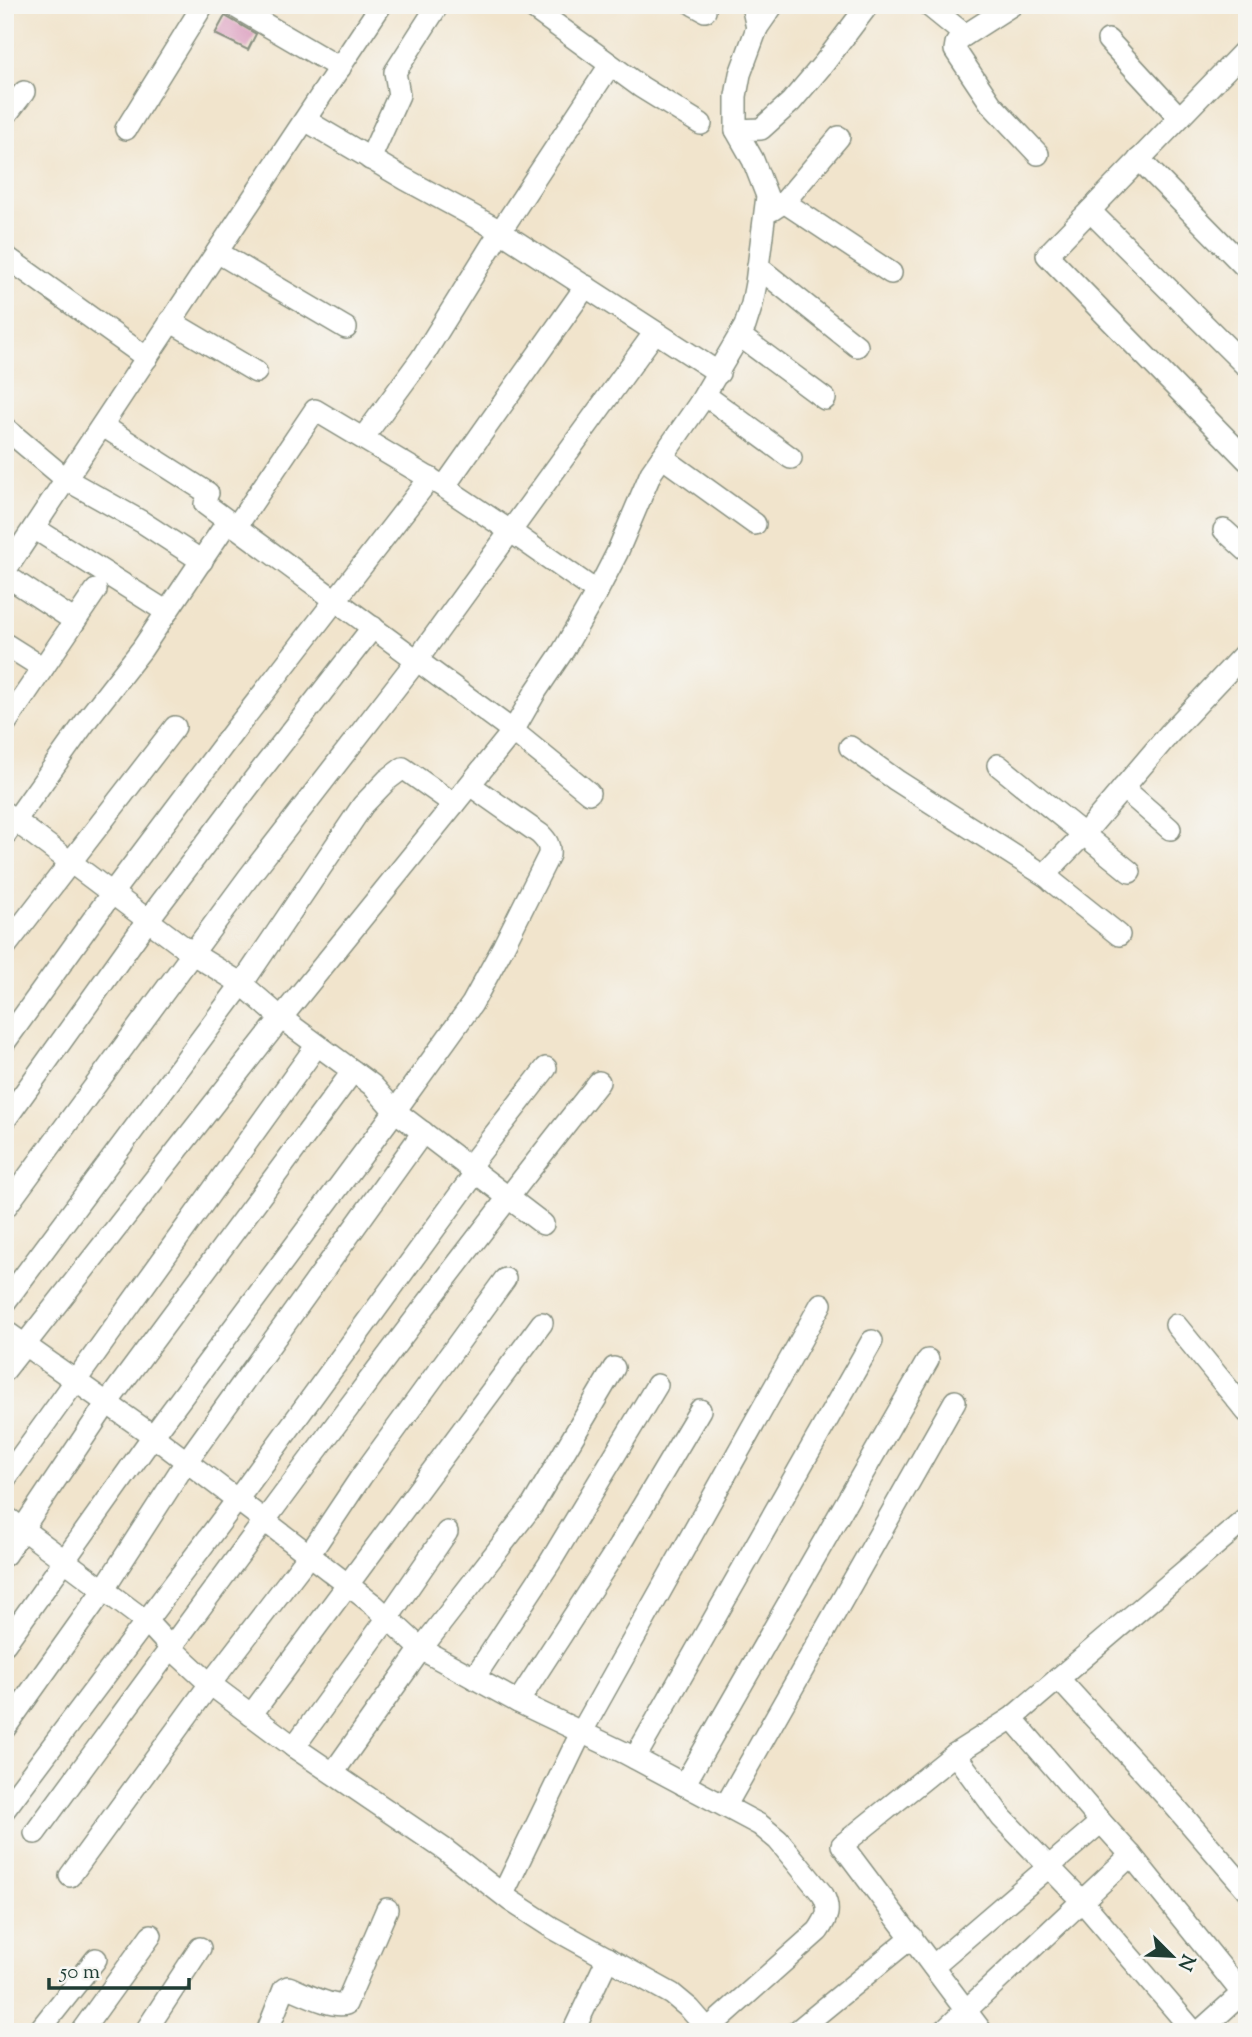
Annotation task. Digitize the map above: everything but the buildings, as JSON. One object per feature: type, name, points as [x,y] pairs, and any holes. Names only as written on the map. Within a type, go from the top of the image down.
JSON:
[{"type":"street","points":[[126,129],[203,5]]},
{"type":"street","points":[[232,5],[340,68]]},
{"type":"street","points":[[75,621],[5,573],[381,5]]},
{"type":"street","points":[[370,159],[400,95],[395,72],[438,5]]},
{"type":"street","points":[[529,5],[641,87],[701,124]]},
{"type":"street","points":[[752,5],[757,28]]},
{"type":"street","points":[[5,1370],[281,1018],[513,731],[597,592],[651,473],[719,373],[740,336],[752,304],[767,196],[753,160],[736,130],[736,96],[740,74],[757,28],[773,5]]},
{"type":"street","points":[[736,130],[761,129],[791,102],[868,5]]},
{"type":"street","points":[[928,5],[965,35]]},
{"type":"street","points":[[1012,5],[965,35],[956,44],[956,50],[991,104],[1038,153]]},
{"type":"street","points":[[1108,40],[1179,117]]},
{"type":"street","points":[[1247,48],[1047,255],[1247,460]]},
{"type":"street","points":[[363,438],[421,359],[500,232],[610,65]]},
{"type":"street","points":[[5,116],[24,93]]},
{"type":"street","points":[[305,120],[500,232],[719,373]]},
{"type":"street","points":[[764,216],[784,202],[839,137]]},
{"type":"street","points":[[1139,159],[1247,269]]},
{"type":"street","points":[[784,202],[891,273]]},
{"type":"street","points":[[1090,211],[1247,366]]},
{"type":"street","points":[[217,252],[346,328]]},
{"type":"street","points":[[5,256],[147,358]]},
{"type":"street","points":[[758,267],[857,346]]},
{"type":"street","points":[[5,1042],[112,893],[234,731],[337,600],[437,483],[586,286]]},
{"type":"street","points":[[170,321],[256,372]]},
{"type":"street","points":[[5,1208],[248,878],[417,660],[655,332]]},
{"type":"street","points":[[740,336],[825,399]]},
{"type":"street","points":[[705,395],[791,458]]},
{"type":"street","points":[[543,1224],[396,1111],[372,1085],[281,1018],[242,984],[193,954],[71,862],[9,823],[315,410],[437,483],[597,592]]},
{"type":"street","points":[[103,426],[206,498],[232,524],[513,731],[589,793]]},
{"type":"street","points":[[5,428],[67,480],[142,522],[202,561]]},
{"type":"street","points":[[662,457],[755,524]]},
{"type":"street","points":[[34,528],[167,612]]},
{"type":"street","points":[[1224,530],[1247,551]]},
{"type":"street","points":[[5,724],[96,590]]},
{"type":"street","points":[[5,1120],[148,920],[373,627]]},
{"type":"street","points":[[5,644],[43,668]]},
{"type":"street","points":[[1049,878],[1050,869],[1084,834],[1169,734],[1247,651]]},
{"type":"street","points":[[5,947],[176,727]]},
{"type":"street","points":[[850,747],[896,780],[1049,878],[1119,935]]},
{"type":"street","points":[[998,765],[1130,872]]},
{"type":"street","points":[[5,1302],[242,984],[363,805],[403,768],[454,804]]},
{"type":"street","points":[[5,1644],[153,1436],[396,1111],[472,1004],[503,947],[550,848],[540,834],[470,785]]},
{"type":"street","points":[[1123,788],[1170,829]]},
{"type":"street","points":[[5,1479],[317,1045]]},
{"type":"street","points":[[5,1809],[237,1500],[547,1068]]},
{"type":"street","points":[[5,1555],[107,1403],[353,1071]]},
{"type":"street","points":[[34,1833],[508,1197],[599,1082]]},
{"type":"street","points":[[5,1728],[104,1589],[186,1462],[423,1132]]},
{"type":"street","points":[[70,1876],[309,1555],[361,1477],[505,1279]]},
{"type":"street","points":[[503,1894],[581,1733],[821,1304]]},
{"type":"street","points":[[251,1715],[542,1322]]},
{"type":"street","points":[[1176,1325],[1247,1412]]},
{"type":"street","points":[[5,1331],[153,1436],[265,1521],[374,1605],[421,1649],[518,1702],[635,1758],[760,1825],[778,1840],[823,1895],[828,1913],[818,1931],[709,2031],[690,2009],[672,1994],[551,1927],[444,1849],[294,1747],[211,1684],[147,1622],[5,1516]]},
{"type":"street","points":[[635,1758],[872,1340]]},
{"type":"street","points":[[684,1785],[928,1360]]},
{"type":"street","points":[[333,1773],[421,1649],[532,1506],[614,1368]]},
{"type":"street","points":[[474,1678],[549,1564],[657,1385]]},
{"type":"street","points":[[726,1805],[955,1401]]},
{"type":"street","points":[[518,1702],[619,1546],[701,1409]]},
{"type":"street","points":[[982,2032],[842,1845],[956,1754],[1012,1718],[1247,1518]]},
{"type":"street","points":[[294,1747],[447,1532]]},
{"type":"street","points":[[1058,1678],[1247,1890]]},
{"type":"street","points":[[956,1754],[1002,1818],[1082,1901],[1196,2032],[1222,2024],[1244,1991],[1012,1718]]},
{"type":"street","points":[[933,1966],[1101,1822]]},
{"type":"street","points":[[943,2032],[1131,1855]]},
{"type":"street","points":[[267,2032],[284,1989],[288,1987],[331,2004],[346,2004],[387,1909]]},
{"type":"street","points":[[81,2032],[151,1935]]},
{"type":"street","points":[[796,2032],[912,1937]]},
{"type":"street","points":[[145,2032],[200,1948]]},
{"type":"street","points":[[573,2032],[608,1958]]},
{"type":"street","points":[[38,2032],[96,1959]]}]
